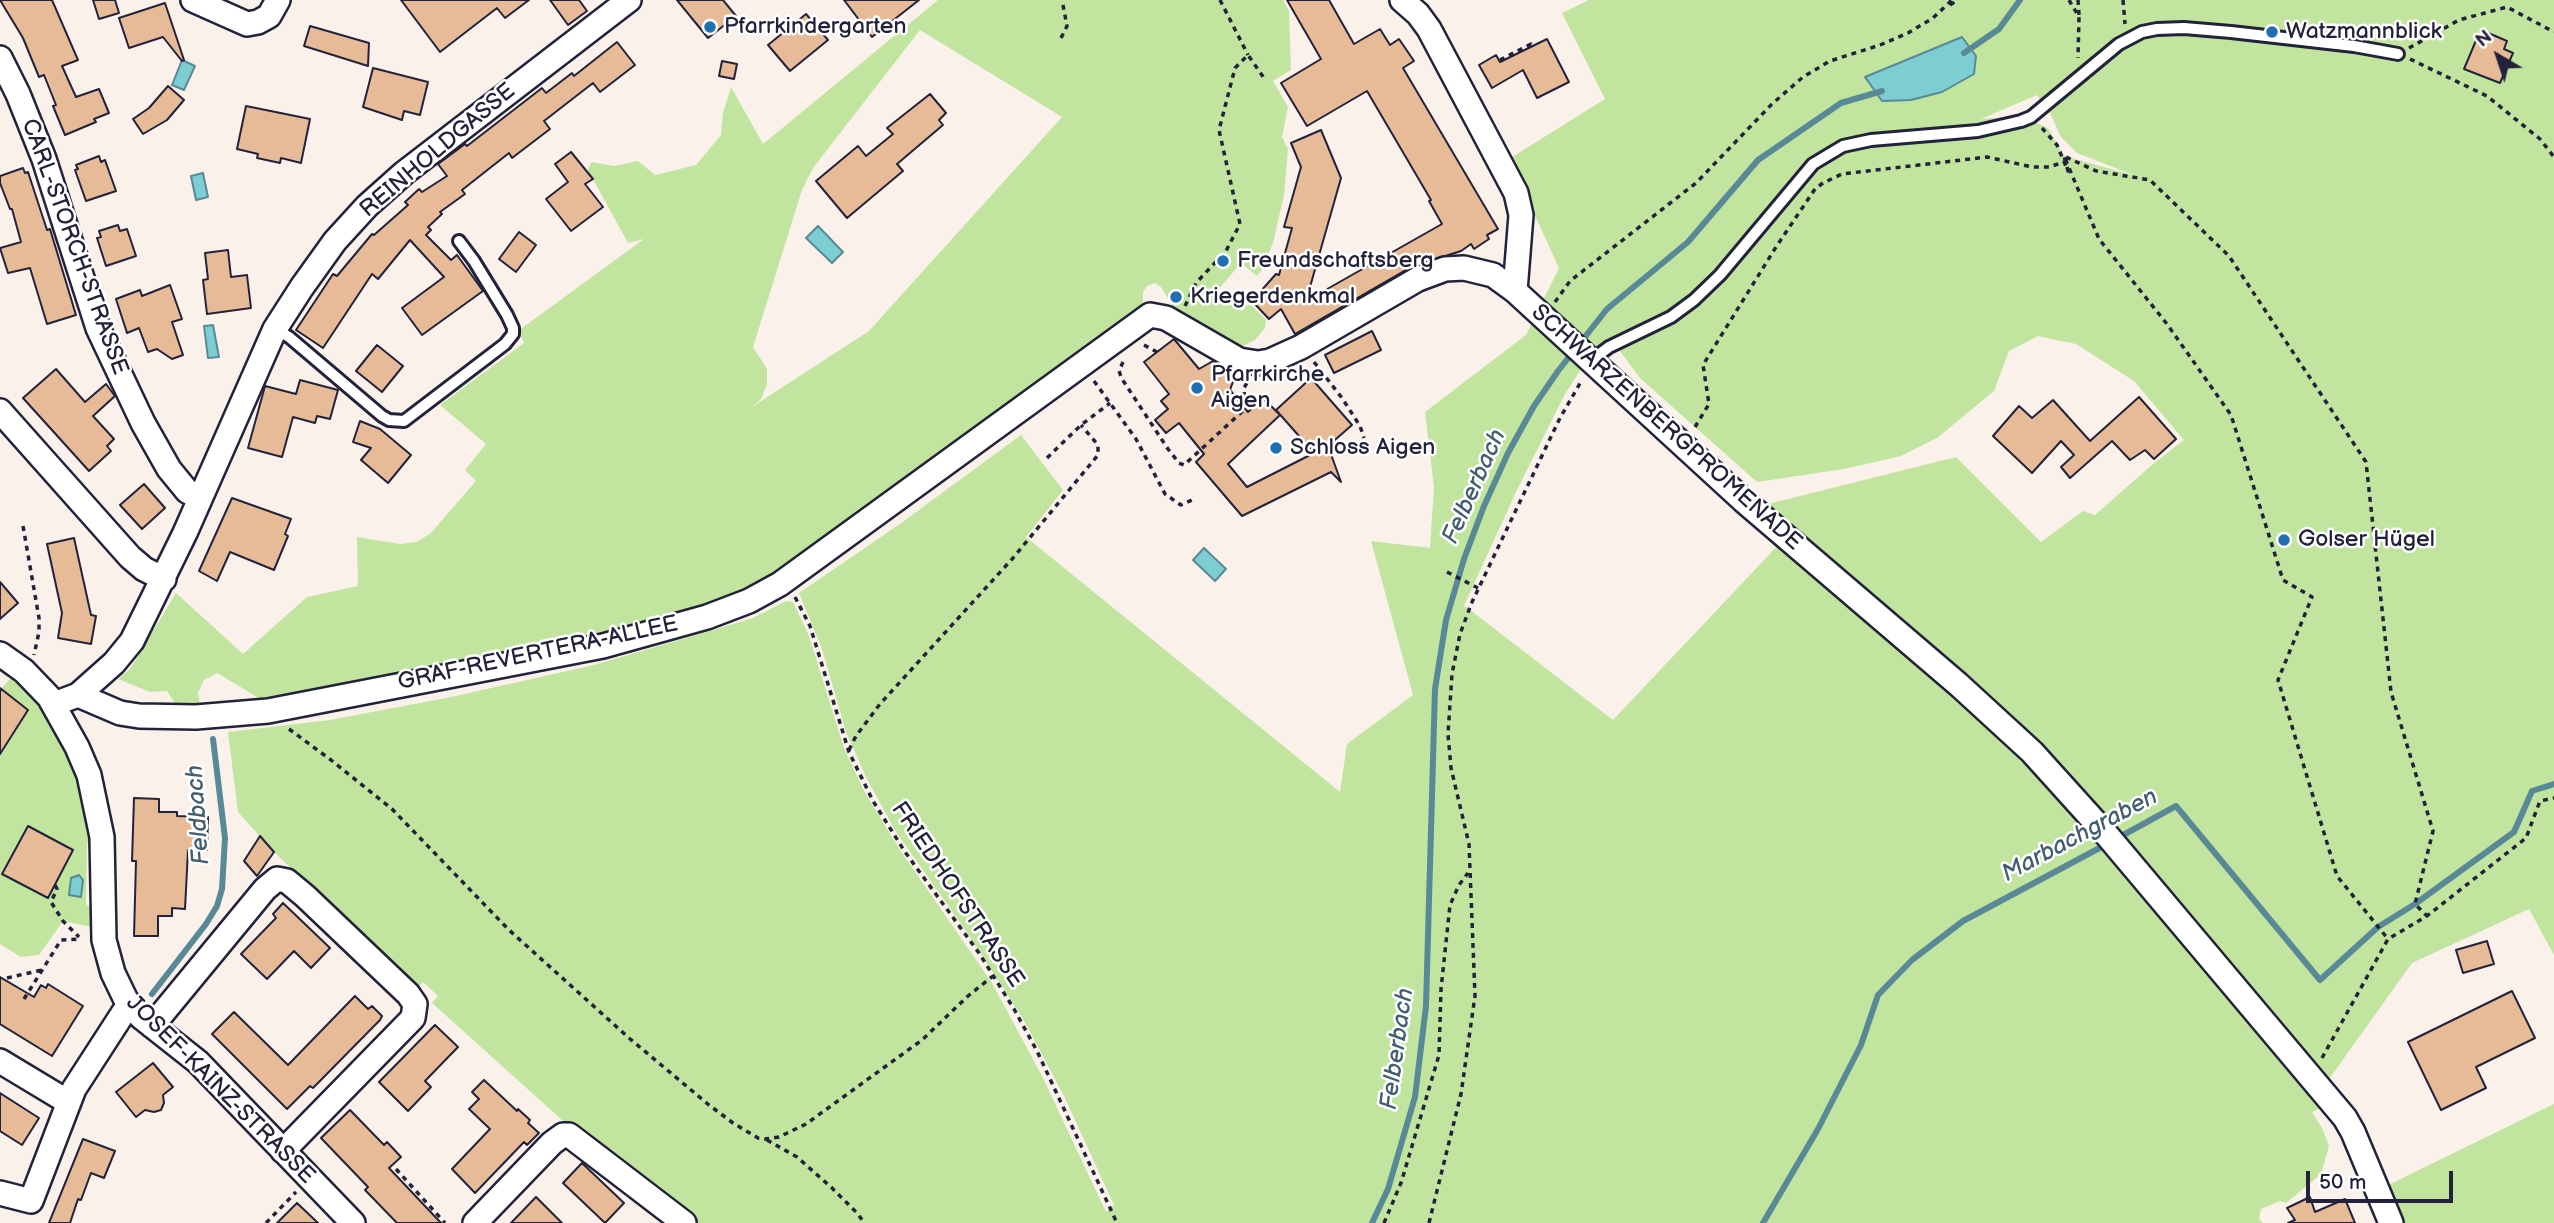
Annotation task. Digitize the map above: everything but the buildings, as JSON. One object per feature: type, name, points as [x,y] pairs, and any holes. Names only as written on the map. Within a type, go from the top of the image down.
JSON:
[{"type":"street","points":[[193,0],[247,24],[269,16],[275,10],[278,0]]},
{"type":"street","name":"REINHOLDGASSE","points":[[54,705],[78,695],[114,663],[132,641],[164,579],[275,330],[335,241],[384,190],[629,0]]},
{"type":"street","points":[[1402,0],[1418,14],[1429,29],[1517,193],[1521,215],[1515,291]]},
{"type":"street","name":"CARL-STORCH-STRASSE","points":[[0,58],[18,94],[44,159],[98,328],[143,424],[169,469],[187,491],[200,498]]},
{"type":"street","name":"SCHWARZENBERGPROMENADE","points":[[1169,320],[1239,360],[1250,363],[1270,361],[1301,347],[1418,279],[1445,269],[1464,268],[1493,275],[1515,291],[1744,501],[2032,752],[2113,843],[2345,1118],[2391,1223]]},
{"type":"street","name":"GRAF-REVERTERA-ALLEE","points":[[78,695],[120,713],[139,716],[196,717],[268,711],[603,646],[707,617],[749,601],[784,581],[1148,317],[1169,320]]},
{"type":"street","points":[[0,411],[130,557],[149,572],[164,579]]},
{"type":"street","name":"JOSEF-KAINZ-STRASSE","points":[[0,653],[24,671],[54,705],[81,754],[97,806],[104,852],[104,940],[113,973],[129,1004],[198,1062],[353,1223]]},
{"type":"street","points":[[152,1026],[265,889],[277,879],[287,881],[408,994],[415,1004],[413,1018],[283,1151]]},
{"type":"street","points":[[0,1193],[31,1201],[68,1102],[82,1075],[129,1004]]},
{"type":"street","points":[[0,1061],[68,1102]]},
{"type":"street","points":[[475,1223],[552,1143],[563,1135],[569,1135],[684,1223]]},
{"type":"lane","points":[[1588,360],[1661,322],[1694,300],[1720,275],[1806,173],[1833,151],[1855,142],[1996,128],[2031,117],[2126,40],[2148,30],[2185,28],[2354,46],[2399,54]]},
{"type":"lane","points":[[275,330],[289,337],[389,420],[404,421],[505,344],[513,334],[507,315],[459,241]]},
{"type":"path","points":[[1061,38],[1067,26],[1062,0]]},
{"type":"path","points":[[1220,0],[1248,55],[1264,78]]},
{"type":"path","points":[[1948,6],[1952,0]]},
{"type":"path","points":[[1544,317],[1570,281],[1696,183],[1772,104],[1803,77],[1830,61],[1908,33],[1958,0]]},
{"type":"path","points":[[2069,0],[2079,18]]},
{"type":"path","points":[[2078,0],[2078,78]]},
{"type":"path","points":[[2123,0],[2126,40]]},
{"type":"path","points":[[2399,54],[2459,20],[2507,7],[2554,32]]},
{"type":"path","points":[[1500,60],[1531,46]]},
{"type":"path","points":[[2399,54],[2487,96],[2540,139],[2554,157]]},
{"type":"path","points":[[1169,320],[1196,283],[1226,251],[1240,224],[1219,130],[1236,68],[1248,55]]},
{"type":"path","points":[[2031,117],[2057,145],[2068,171],[2064,156]]},
{"type":"path","points":[[2064,156],[2096,171],[2150,180],[2229,256],[2366,462],[2391,692],[2433,831],[2416,904],[2427,916]]},
{"type":"path","points":[[2064,156],[2099,239],[2167,324],[2231,415],[2283,580],[2312,597],[2278,680],[2337,876],[2388,939]]},
{"type":"path","points":[[1695,428],[1709,404],[1703,365],[1776,247],[1815,189],[1823,183],[1842,174],[1987,157],[2032,167],[2049,167],[2064,162]]},
{"type":"path","points":[[1301,347],[1342,398],[1360,426],[1364,438]]},
{"type":"path","points":[[1124,360],[1119,371],[1122,379],[1168,449],[1179,463],[1184,465],[1245,409],[1245,383],[1270,361]]},
{"type":"path","points":[[1429,1223],[1458,1109],[1474,1013],[1475,967],[1468,832],[1451,768],[1447,713],[1458,644],[1478,588],[1588,360]]},
{"type":"path","points":[[1082,365],[1143,449],[1166,494],[1181,506],[1194,499]]},
{"type":"path","points":[[1047,458],[1081,425],[1110,403]]},
{"type":"path","points":[[849,752],[856,736],[880,704],[1013,558],[1098,455],[1098,445],[1081,425]]},
{"type":"path","points":[[23,526],[40,624],[36,650],[24,671]]},
{"type":"path","points":[[1447,572],[1478,588]]},
{"type":"path","name":"FRIEDHOFSTRASSE","points":[[784,581],[810,626],[849,752],[881,815],[993,976],[1037,1051],[1115,1222]]},
{"type":"path","points":[[285,720],[289,730],[392,809],[509,930],[629,1038],[733,1123],[797,1157],[832,1188],[864,1223]]},
{"type":"path","points":[[2314,1081],[2324,1054],[2388,939],[2427,916],[2526,838],[2540,801],[2554,798]]},
{"type":"path","points":[[1384,1223],[1401,1183],[1439,1055],[1441,989],[1450,905],[1459,885],[1470,871]]},
{"type":"path","points":[[24,999],[61,940],[81,939],[63,921],[51,902],[57,889],[55,885]]},
{"type":"path","points":[[7,978],[42,970]]},
{"type":"path","points":[[765,1139],[790,1133],[806,1124],[922,1040],[993,976]]},
{"type":"path","points":[[396,1169],[445,1223]]},
{"type":"path","points":[[266,1223],[309,1178]]},
{"type":"green space","points":[[938,0],[1283,0],[1289,11],[1291,70],[1273,81],[1288,107],[1282,137],[1288,149],[1284,195],[1273,243],[1257,276],[1241,263],[1218,290],[1242,311],[1249,303],[1266,320],[1265,328],[1255,340],[1242,346],[1230,345],[1174,308],[1161,287],[1155,283],[1147,286],[1143,292],[1139,315],[847,526],[744,594],[597,639],[264,701],[217,673],[204,680],[198,693],[200,706],[174,708],[174,702],[167,691],[150,692],[118,679],[130,669],[176,593],[243,654],[307,597],[358,586],[357,537],[400,544],[416,542],[430,534],[476,481],[465,470],[486,444],[440,405],[524,343],[518,331],[644,239],[628,243],[588,170],[591,162],[614,166],[638,161],[655,175],[696,165],[721,135],[723,113],[731,87],[763,144]],"holes":[[[920,30],[1062,117],[869,331],[752,407],[761,399],[767,384],[767,369],[753,347],[802,190],[813,168]]]},
{"type":"green space","points":[[1589,0],[2554,0],[2554,955],[2529,909],[2412,963],[2329,1079],[2324,1107],[2312,1112],[2329,1146],[2321,1174],[2286,1203],[2280,1201],[2261,1209],[2259,1219],[2263,1223],[697,1223],[596,1141],[562,1120],[432,1003],[438,996],[423,982],[418,988],[274,852],[238,812],[228,732],[330,720],[451,697],[594,665],[753,618],[786,601],[793,602],[809,636],[844,748],[864,791],[898,847],[992,983],[1042,1076],[1106,1212],[1114,1205],[1064,1096],[1022,1017],[966,931],[896,832],[867,779],[846,732],[822,649],[799,593],[897,526],[1021,435],[1063,490],[1026,537],[1340,792],[1347,744],[1413,695],[1371,541],[1430,548],[1434,487],[1425,412],[1526,335],[1559,268],[1509,159],[1605,99],[1562,13]],"holes":[[[2037,95],[2051,115],[2061,137],[2077,153],[2136,176],[2064,156],[2048,128],[2021,116],[1981,119]],[[2038,336],[2076,344],[2134,381],[2184,440],[2095,515],[2083,511],[2041,542],[1956,457],[1764,505],[2107,824],[1782,541],[1613,720],[1465,606],[1463,608],[1515,494],[1565,394],[1590,355],[1611,339],[1640,378],[1757,482],[1844,469],[1901,456],[1937,438],[1994,391],[2009,351]]]},
{"type":"green space","points":[[16,672],[59,721],[99,842],[87,843],[86,904],[98,915],[92,927],[63,921],[39,955],[21,957],[0,944],[0,741],[28,710],[1,689]]},
{"type":"green space","points":[[2554,1104],[2554,1223],[2394,1223],[2380,1189]]},
{"type":"water","points":[[1962,37],[1976,56],[1974,74],[1942,92],[1911,100],[1882,101],[1865,77]]},
{"type":"water","points":[[182,60],[195,66],[184,90],[172,85]]},
{"type":"water","points":[[203,173],[208,197],[196,200],[191,176]]},
{"type":"water","points":[[818,226],[843,252],[832,263],[806,238]]},
{"type":"water","points":[[213,325],[219,357],[208,358],[204,326]]},
{"type":"water","points":[[1204,548],[1226,569],[1215,581],[1193,560]]},
{"type":"water","points":[[79,875],[83,880],[81,897],[69,895],[71,878]]},
{"type":"waterway","name":"Felberbach","points":[[1964,53],[1999,29],[2020,0]]},
{"type":"waterway","name":"Felberbach","points":[[1372,1223],[1388,1189],[1415,1097],[1426,1006],[1435,689],[1446,620],[1464,559],[1484,506],[1508,453],[1534,406],[1607,309],[1688,242],[1758,160],[1841,103],[1882,91]]},
{"type":"waterway","name":"Feldbach","points":[[152,994],[206,924],[217,906],[222,889],[225,838],[213,739]]},
{"type":"waterway","name":"Marbachgraben","points":[[2116,839],[2176,806],[2320,980],[2378,927],[2415,904],[2514,832],[2532,791],[2554,784]]},
{"type":"waterway","name":"Marbachgraben","points":[[1763,1223],[1818,1129],[1861,1045],[1878,995],[1912,960],[1963,921],[2107,844]]},
{"type":"place","name":"Pfarrkindergarten","points":[[710,27]]},
{"type":"place","name":"Watzmannblick","points":[[2272,32]]},
{"type":"place","name":"Freundschaftsberg","points":[[1223,261]]},
{"type":"place","name":"Kriegerdenkmal","points":[[1176,297]]},
{"type":"place","name":"Pfarrkirche Aigen","points":[[1197,388]]},
{"type":"place","name":"Schloss Aigen","points":[[1276,448]]},
{"type":"place","name":"Golser Hügel","points":[[2284,540]]}]
